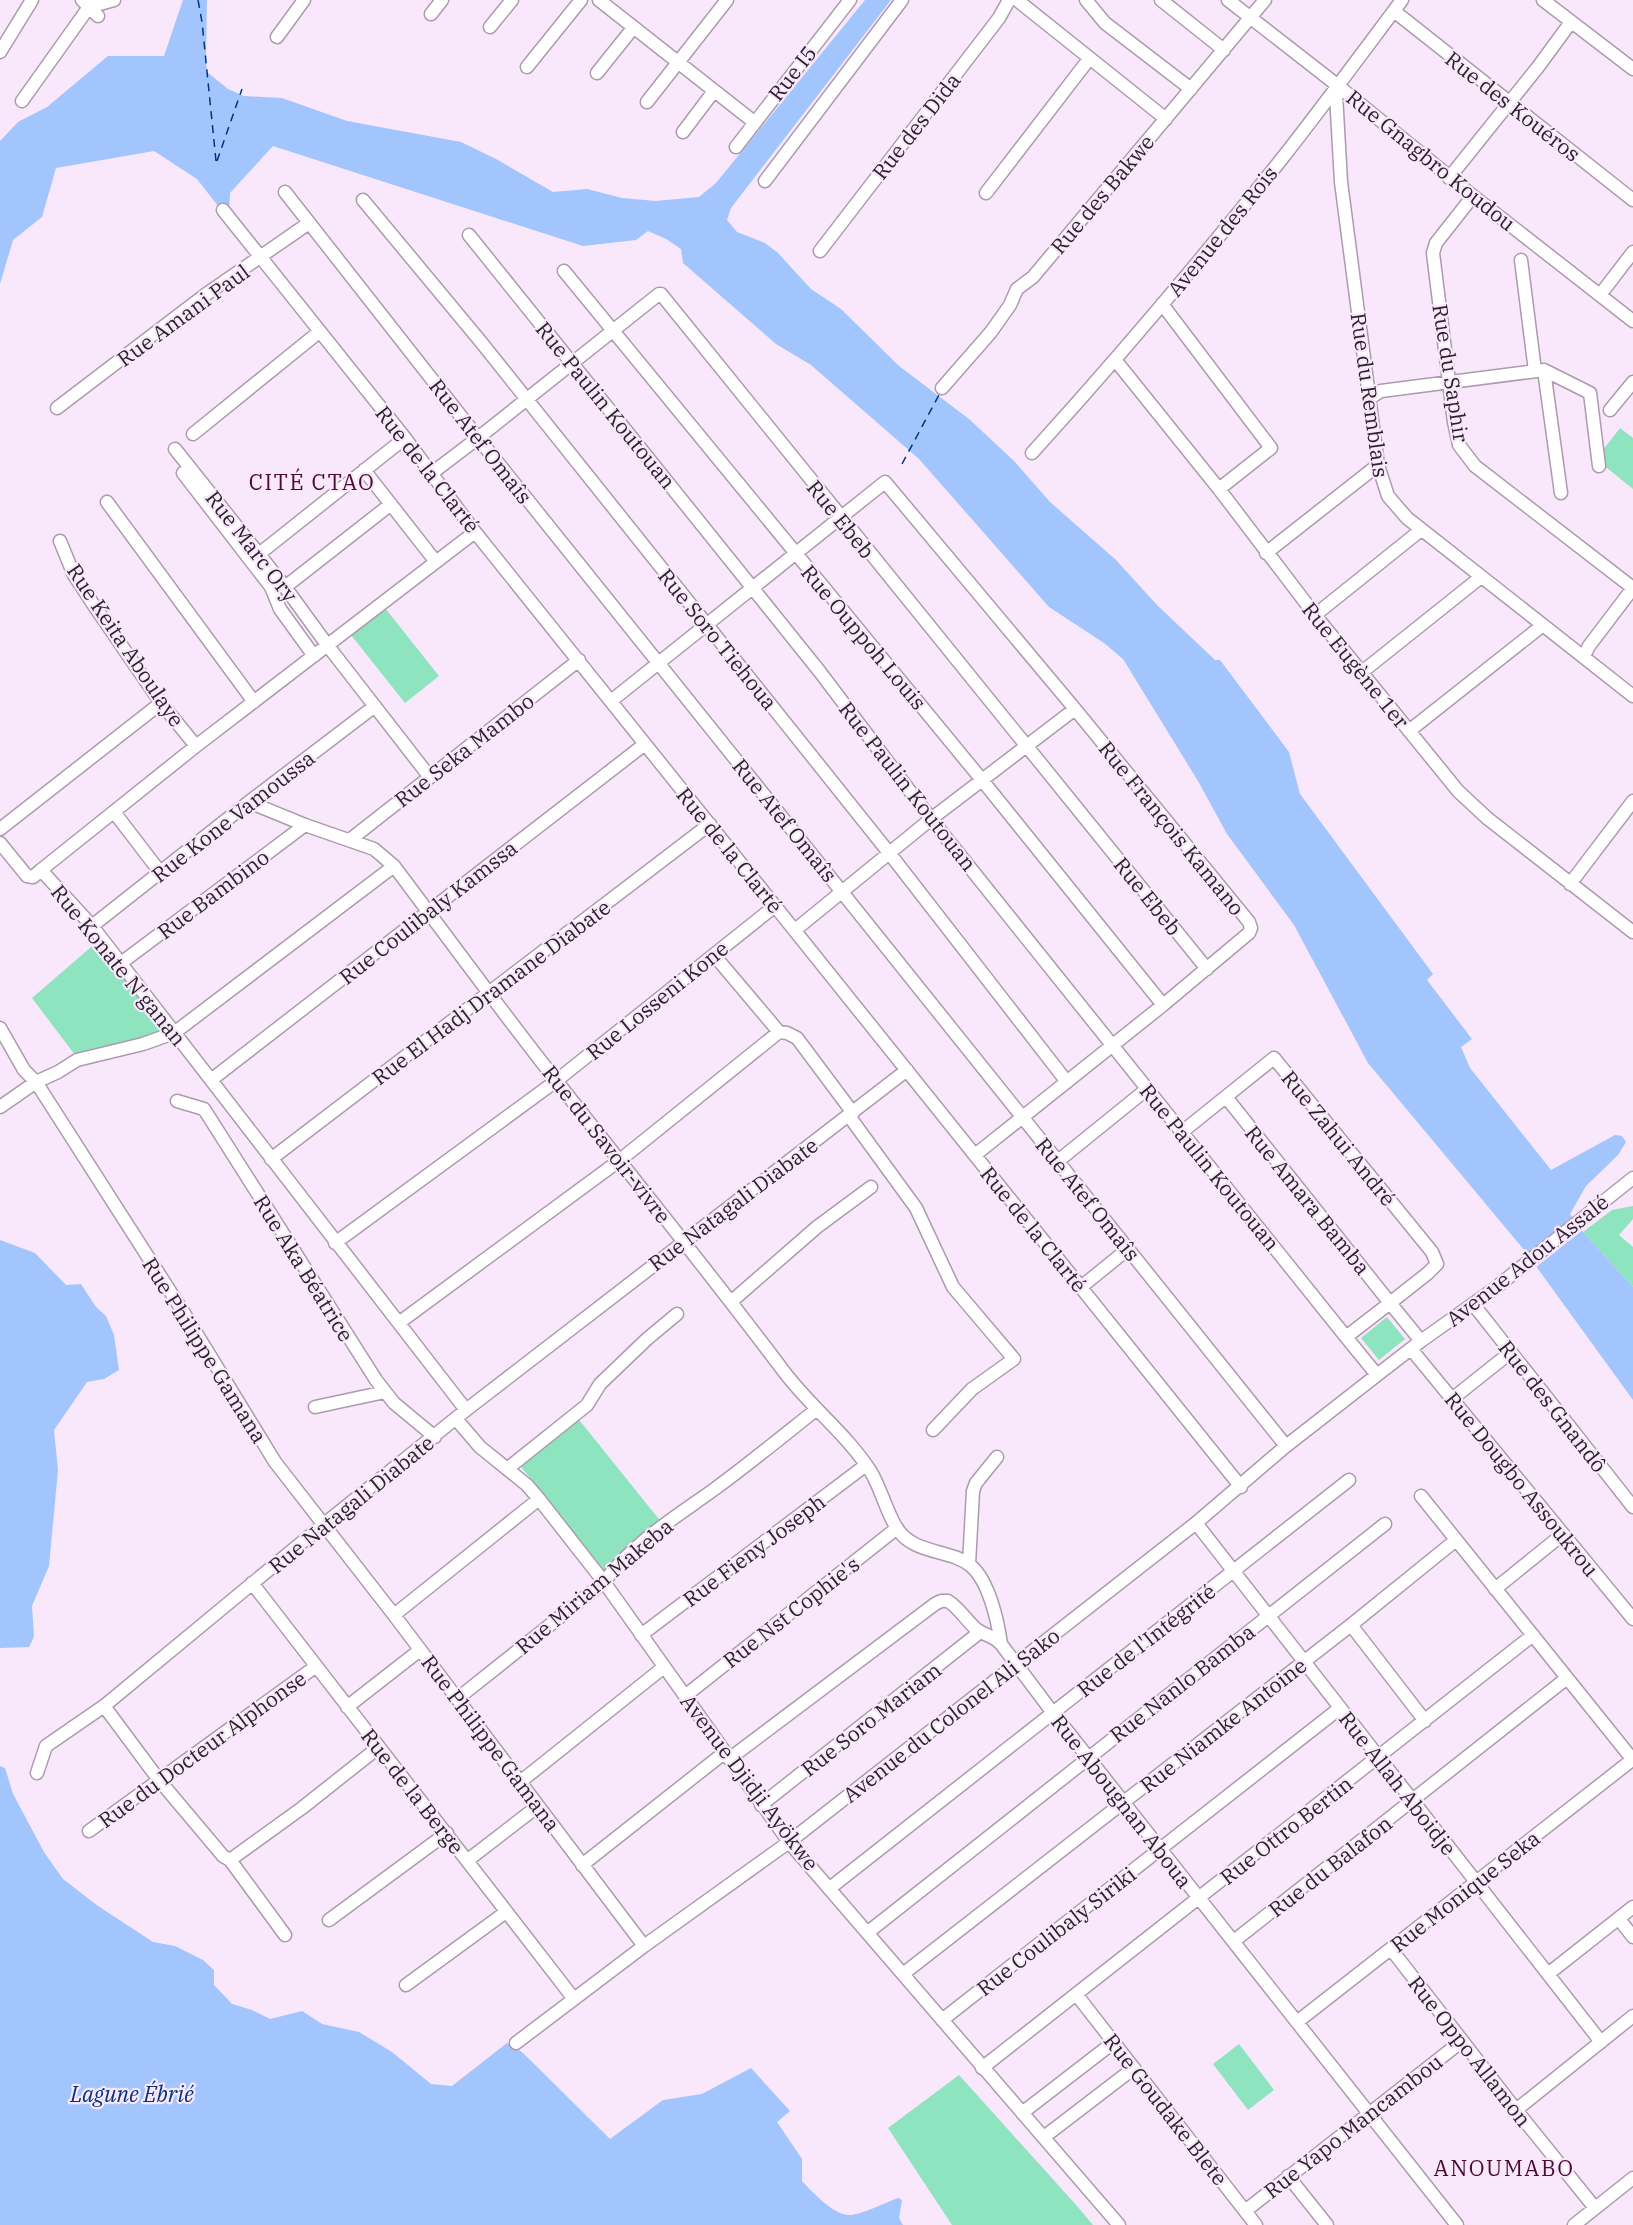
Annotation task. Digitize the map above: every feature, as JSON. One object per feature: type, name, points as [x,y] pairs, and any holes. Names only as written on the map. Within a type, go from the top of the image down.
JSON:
[{"type":"street","points":[[0,52],[32,0]]},
{"type":"street","points":[[22,101],[90,7],[114,0]]},
{"type":"street","points":[[277,37],[304,0]]},
{"type":"street","points":[[431,14],[442,0]]},
{"type":"street","points":[[490,27],[512,0]]},
{"type":"street","points":[[527,67],[581,0]]},
{"type":"street","points":[[599,0],[754,122]]},
{"type":"street","points":[[647,102],[727,0]]},
{"type":"street","name":"Rue I5","points":[[736,147],[850,0]]},
{"type":"street","points":[[765,181],[902,0]]},
{"type":"street","name":"Rue des Dida","points":[[820,250],[999,18],[1010,0]]},
{"type":"street","points":[[1017,0],[1166,119]]},
{"type":"street","points":[[1086,0],[1104,23],[1191,89]]},
{"type":"street","points":[[1161,0],[1224,50]]},
{"type":"street","name":"Rue Gnagbro Koudou","points":[[1228,0],[1337,85],[1449,178],[1633,321]]},
{"type":"street","name":"Rue des Bakwe","points":[[942,388],[991,332],[1010,305],[1017,289],[1033,277],[1265,0]]},
{"type":"street","name":"Avenue des Rois","points":[[1032,453],[1116,361],[1285,155],[1402,0]]},
{"type":"street","points":[[1543,0],[1633,69]]},
{"type":"street","name":"Rue des Kouéros","points":[[1394,11],[1633,200]]},
{"type":"street","points":[[1449,178],[1571,22]]},
{"type":"street","points":[[597,72],[633,28]]},
{"type":"street","points":[[986,193],[1089,59]]},
{"type":"street","name":"Rue du Remblais","points":[[1337,85],[1341,182],[1378,465],[1388,496],[1421,530],[1633,696]]},
{"type":"street","points":[[683,132],[714,91]]},
{"type":"street","name":"Rue Atef Omaîs","points":[[285,192],[478,438],[1286,1446]]},
{"type":"street","name":"Rue du Saphir","points":[[1473,196],[1436,243],[1433,252],[1459,445],[1470,461],[1633,588]]},
{"type":"street","name":"Rue Soro Tiehoua","points":[[363,200],[481,342],[525,400],[890,854],[1067,1082]]},
{"type":"street","name":"Rue de la Clarté","points":[[223,210],[405,438],[475,531],[1241,1487]]},
{"type":"street","name":"Rue Amani Paul","points":[[57,408],[205,296],[309,223]]},
{"type":"street","name":"Rue Paulin Koutouan","points":[[470,235],[820,672],[932,819],[1377,1375]]},
{"type":"street","points":[[1600,296],[1633,252]]},
{"type":"street","points":[[1521,260],[1562,493]]},
{"type":"street","name":"Rue Ouppoh Louis","points":[[564,271],[982,780],[1163,1005]]},
{"type":"street","name":"Rue Ebeb","points":[[432,473],[661,294],[1207,969]]},
{"type":"street","points":[[1162,304],[1271,448],[1219,489]]},
{"type":"street","points":[[193,434],[319,332]]},
{"type":"street","name":"Rue Eugène 1er","points":[[1116,361],[1219,489],[1315,615],[1473,806],[1633,932]]},
{"type":"street","points":[[1370,398],[1381,391],[1540,371],[1590,393],[1599,466]]},
{"type":"street","points":[[1610,410],[1633,382]]},
{"type":"street","points":[[259,554],[405,438]]},
{"type":"street","name":"Rue Marc Ory","points":[[175,449],[285,587],[429,776]]},
{"type":"street","points":[[1266,553],[1378,465]]},
{"type":"street","points":[[364,470],[436,561]]},
{"type":"street","points":[[183,473],[271,587],[280,609],[314,656]]},
{"type":"street","name":"Rue François Kamano","points":[[841,518],[885,482],[1075,709],[1249,922],[1251,928],[1249,933],[1207,969],[975,1155]]},
{"type":"street","points":[[108,502],[254,702]]},
{"type":"street","points":[[285,587],[391,504]]},
{"type":"street","points":[[611,701],[841,518]]},
{"type":"street","points":[[1315,615],[1421,530]]},
{"type":"street","name":"Rue Konate N'ganan","points":[[466,1410],[92,926],[41,870],[196,746],[475,531]]},
{"type":"street","name":"Rue Keita Aboulaye","points":[[60,541],[74,575],[161,703],[196,746]]},
{"type":"street","points":[[1362,672],[1481,577]]},
{"type":"street","points":[[1584,656],[1633,588]]},
{"type":"street","points":[[1409,731],[1543,626]]},
{"type":"street","name":"Rue Seka Mambo","points":[[351,839],[579,660]]},
{"type":"street","points":[[0,829],[161,703]]},
{"type":"street","name":"Rue Kone Vamoussa","points":[[92,926],[375,706]]},
{"type":"street","points":[[795,930],[932,819],[1075,709]]},
{"type":"street","name":"Rue Coulibaly Kamssa","points":[[211,1080],[645,744]]},
{"type":"street","points":[[1570,884],[1628,818],[1633,801]]},
{"type":"street","name":"Rue du Savoir-vivre","points":[[249,802],[304,825],[351,839],[374,849],[394,866],[556,1081],[732,1301],[783,1371],[834,1426],[866,1465],[873,1475],[897,1528],[912,1542],[930,1551],[969,1564]]},
{"type":"street","points":[[114,812],[160,872]]},
{"type":"street","name":"Rue El Hadj Dramane Diabate","points":[[271,1159],[710,824]]},
{"type":"street","name":"Rue Bambino","points":[[121,963],[304,825]]},
{"type":"street","points":[[0,843],[27,876],[33,877],[41,870]]},
{"type":"street","points":[[0,1107],[36,1082],[77,1060],[143,1044],[174,1033],[394,866]]},
{"type":"street","name":"Rue Losseni Kone","points":[[335,1243],[556,1081],[776,906]]},
{"type":"street","points":[[714,955],[780,1032],[797,1038],[916,1208],[953,1287],[1014,1359],[972,1389],[933,1430]]},
{"type":"street","name":"Rue Philippe Gamana","points":[[0,1028],[24,1070],[36,1082],[182,1310],[256,1435],[644,1946]]},
{"type":"street","points":[[400,1322],[620,1160],[780,1032]]},
{"type":"street","name":"Rue Zahui André","points":[[1182,1132],[1274,1058],[1432,1252],[1437,1264],[1390,1303]]},
{"type":"street","name":"Rue Natagali Diabate","points":[[37,1773],[46,1746],[104,1706],[466,1410],[907,1070]]},
{"type":"street","points":[[1058,1161],[1147,1089]]},
{"type":"street","name":"Rue Amara Bamba","points":[[1226,1097],[1421,1341]]},
{"type":"street","name":"Rue Aka Béatrice","points":[[177,1101],[204,1109],[358,1354],[385,1392],[411,1419],[435,1437]]},
{"type":"street","name":"Avenue Adou Assalé","points":[[1411,1349],[1494,1289],[1633,1178]]},
{"type":"street","points":[[732,1301],[817,1227],[871,1187]]},
{"type":"street","points":[[1081,1287],[1128,1249]]},
{"type":"street","points":[[1346,1337],[1390,1303]]},
{"type":"street","name":"Rue des Gnandô","points":[[1473,1304],[1633,1507]]},
{"type":"street","points":[[507,1469],[587,1405],[600,1384],[677,1314]]},
{"type":"street","name":"Avenue du Colonel Ali Sako","points":[[516,2043],[644,1946],[789,1842],[1016,1666],[1241,1487],[1286,1446],[1411,1349]]},
{"type":"street","name":"Rue Dougbo Assoukrou","points":[[1411,1349],[1633,1619]]},
{"type":"street","points":[[1452,1399],[1511,1352]]},
{"type":"street","points":[[315,1407],[385,1392]]},
{"type":"street","name":"Rue Miriam Makeba","points":[[457,1699],[604,1582],[636,1545],[740,1470],[817,1409]]},
{"type":"street","name":"Avenue Djidji Ayökwe","points":[[456,1419],[480,1447],[527,1485],[539,1499],[604,1582],[789,1842],[1119,2225]]},
{"type":"street","points":[[997,1457],[976,1483],[973,1491],[969,1564],[977,1572],[989,1596],[1001,1644]]},
{"type":"street","name":"Rue Fieny Joseph","points":[[642,1635],[866,1465]]},
{"type":"street","name":"Rue de l'Intégrité","points":[[830,1888],[1349,1480]]},
{"type":"street","points":[[1421,1496],[1633,1760]]},
{"type":"street","points":[[394,1615],[539,1499]]},
{"type":"street","name":"Rue Allah Aboidje","points":[[1196,1523],[1601,2042]]},
{"type":"street","name":"Rue Nanlo Bamba","points":[[867,1933],[1385,1524]]},
{"type":"street","name":"Rue Nst Cophie's","points":[[685,1696],[897,1528]]},
{"type":"street","points":[[1495,1589],[1563,1534]]},
{"type":"street","name":"Rue Niamke Antoine","points":[[903,1974],[1304,1662],[1456,1540]]},
{"type":"street","name":"Rue de la Berge","points":[[252,1583],[574,2000]]},
{"type":"street","name":"Rue Abougnan Aboua","points":[[727,1756],[941,1601],[948,1601],[980,1632],[991,1635],[1001,1644],[1088,1758],[1457,2225]]},
{"type":"street","points":[[1351,1625],[1425,1721]]},
{"type":"street","name":"Rue Soro Mariam","points":[[761,1805],[980,1632]]},
{"type":"street","name":"Rue Ottro Bertin","points":[[982,2068],[1533,1635]]},
{"type":"street","points":[[347,1707],[420,1650]]},
{"type":"street","points":[[520,1782],[664,1666]]},
{"type":"street","name":"Rue du Docteur Alphonse","points":[[89,1831],[315,1667]]},
{"type":"street","name":"Rue du Balafon","points":[[1234,1941],[1567,1678]]},
{"type":"street","points":[[104,1706],[159,1780],[223,1856],[230,1860],[285,1935]]},
{"type":"street","name":"Rue Coulibaly Siriki","points":[[942,2020],[1340,1708]]},
{"type":"street","points":[[230,1860],[302,1808],[379,1747]]},
{"type":"street","points":[[582,1865],[727,1756]]},
{"type":"street","name":"Rue Monique Seka","points":[[1297,2022],[1633,1760]]},
{"type":"street","points":[[468,1860],[538,1806]]},
{"type":"street","points":[[329,1920],[447,1833]]},
{"type":"street","points":[[1548,1974],[1633,1907]]},
{"type":"street","points":[[406,1985],[506,1912]]},
{"type":"street","points":[[1618,1919],[1633,1937]]},
{"type":"street","name":"Rue Oppo Allamon","points":[[1391,1949],[1595,2208]]},
{"type":"street","name":"Rue Goudake Blete","points":[[1076,1994],[1256,2225]]},
{"type":"street","points":[[1516,2110],[1633,2016]]},
{"type":"street","name":"Rue Yapo Mancambou","points":[[1245,2211],[1462,2041]]},
{"type":"street","points":[[1022,2113],[1114,2042]]},
{"type":"street","points":[[1044,2137],[1134,2068]]},
{"type":"street","points":[[1288,2176],[1326,2225]]},
{"type":"street","points":[[1574,2225],[1633,2178]]},
{"type":"green space","points":[[1620,428],[1633,438],[1633,489],[1596,459]]},
{"type":"green space","points":[[385,608],[439,676],[405,703],[351,635]]},
{"type":"green space","points":[[98,941],[166,1031],[75,1055],[32,998]]},
{"type":"green space","points":[[1633,1206],[1633,1219],[1619,1235],[1633,1247],[1633,1287],[1583,1232],[1612,1210]]},
{"type":"green space","points":[[1387,1317],[1405,1339],[1379,1360],[1361,1338]]},
{"type":"green space","points":[[576,1416],[666,1528],[608,1575],[518,1463]]},
{"type":"green space","points":[[1239,2044],[1274,2090],[1248,2110],[1213,2064]]},
{"type":"green space","points":[[959,2075],[1093,2225],[952,2225],[888,2128]]},
{"type":"water","points":[[183,0],[207,0],[207,72],[228,89],[244,96],[282,98],[347,121],[461,142],[553,192],[587,189],[622,198],[656,201],[699,197],[716,183],[865,0],[891,0],[731,208],[727,220],[737,232],[765,243],[777,252],[811,289],[841,309],[899,366],[969,419],[1014,461],[1050,502],[1116,560],[1157,605],[1215,660],[1220,660],[1289,752],[1300,794],[1433,974],[1427,980],[1472,1039],[1461,1047],[1470,1068],[1551,1170],[1615,1135],[1622,1136],[1626,1142],[1618,1155],[1586,1186],[1570,1214],[1583,1232],[1633,1287],[1633,1400],[1525,1251],[1368,1063],[1294,925],[1227,834],[1198,781],[1123,659],[1104,643],[1049,607],[919,459],[811,365],[776,344],[683,263],[681,249],[648,231],[636,240],[583,246],[273,146],[230,193],[229,211],[218,206],[197,179],[154,151],[56,168],[42,217],[13,240],[0,284],[0,141],[18,122],[47,107],[108,56],[164,56]]},
{"type":"water","points":[[0,1240],[35,1253],[66,1285],[81,1284],[96,1307],[106,1316],[114,1335],[119,1370],[104,1379],[87,1382],[54,1430],[58,1470],[49,1566],[32,1606],[34,1637],[29,1647],[0,1648]]},
{"type":"water","name":"Lagune Ébrié","points":[[0,1766],[5,1768],[13,1794],[44,1852],[63,1879],[98,1906],[153,1942],[175,1946],[203,1960],[214,1970],[214,1985],[232,2004],[270,2019],[302,2011],[322,2024],[359,2032],[392,2052],[431,2084],[452,2086],[507,2043],[522,2052],[610,2139],[663,2100],[702,2094],[751,2068],[790,2111],[777,2122],[802,2159],[802,2181],[811,2191],[829,2207],[848,2215],[866,2211],[898,2198],[902,2200],[899,2218],[903,2225],[0,2225]]},
{"type":"pier","points":[[1576,1217],[1584,1229],[1535,1268],[1525,1256]]},
{"type":"ferry route","points":[[198,0],[216,161]]},
{"type":"ferry route","points":[[217,161],[242,89]]},
{"type":"ferry route","points":[[902,464],[940,393]]},
{"type":"district","name":"CITÉ CTAO","points":[[312,481]]},
{"type":"district","name":"ANOUMABO","points":[[1504,2167]]}]
